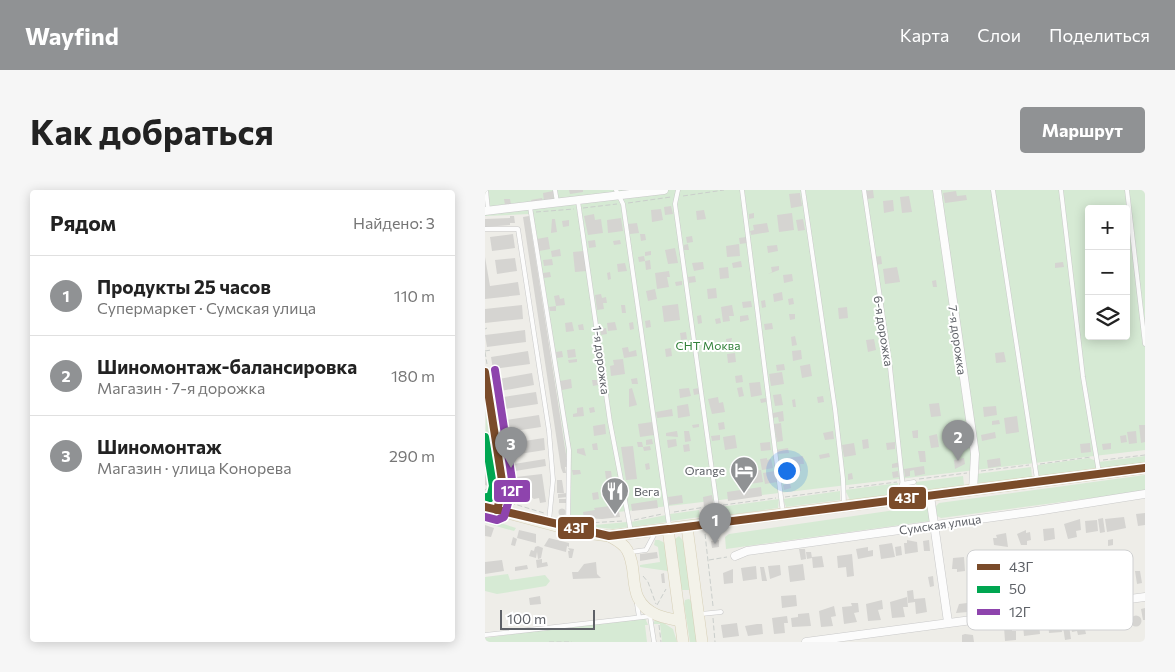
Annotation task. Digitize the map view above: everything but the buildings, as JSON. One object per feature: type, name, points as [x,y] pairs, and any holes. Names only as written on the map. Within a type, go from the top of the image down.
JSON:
[{"type":"main road","points":[[485,507],[549,519],[568,529],[609,536],[905,500],[1145,468]]},
{"type":"main road","points":[[687,527],[702,642]]},
{"type":"main road","points":[[665,530],[683,642]]},
{"type":"main road","points":[[609,536],[623,545],[629,553],[635,589],[642,604],[654,615],[680,621]]},
{"type":"main road","points":[[678,606],[681,598],[687,594],[694,597],[698,608]]},
{"type":"street","points":[[487,212],[578,202],[618,193],[663,190]]},
{"type":"street","name":"7-я дорожка","points":[[937,190],[975,454],[973,491]]},
{"type":"street","points":[[485,372],[503,488],[497,510]]},
{"type":"street","name":"Сумская улица","points":[[735,556],[747,551],[1145,494]]},
{"type":"street","points":[[930,496],[948,622]]},
{"type":"street","points":[[806,642],[967,620]]},
{"type":"lane","points":[[486,190],[487,212]]},
{"type":"lane","points":[[555,190],[557,204]]},
{"type":"lane","points":[[742,190],[783,515]]},
{"type":"lane","points":[[803,190],[836,424],[844,489],[843,507]]},
{"type":"lane","name":"6-я дорожка","points":[[864,190],[889,358],[905,500]]},
{"type":"lane","points":[[993,190],[1037,482]]},
{"type":"lane","points":[[1061,190],[1083,377],[1099,474]]},
{"type":"lane","points":[[1127,190],[1145,344]]},
{"type":"lane","points":[[678,191],[675,204],[719,523]]},
{"type":"lane","points":[[618,193],[623,204],[668,513],[665,530],[651,539],[647,550],[629,553]]},
{"type":"lane","name":"1-я дорожка","points":[[578,202],[610,422],[631,534]]},
{"type":"lane","points":[[530,207],[569,450],[568,529]]},
{"type":"lane","points":[[485,230],[518,229],[549,431],[553,480],[549,519]]},
{"type":"lane","points":[[902,483],[915,481]]},
{"type":"lane","points":[[635,589],[639,617]]},
{"type":"lane","points":[[698,608],[721,612]]},
{"type":"lane","points":[[485,635],[654,615],[654,642]]},
{"type":"path","points":[[485,351],[491,350]]},
{"type":"path","points":[[915,481],[1035,462],[1095,457],[1097,461],[1145,455]]},
{"type":"path","points":[[583,524],[668,513],[716,503],[902,483]]},
{"type":"path","points":[[485,490],[491,486],[498,488]]},
{"type":"path","points":[[514,504],[549,519]]},
{"type":"path","points":[[703,525],[714,612],[715,642]]},
{"type":"path","points":[[708,560],[735,556]]},
{"type":"path","points":[[631,568],[640,572],[648,582],[661,642]]},
{"type":"path","points":[[549,642],[572,642]]},
{"type":"green space","name":"СНТ Моква","points":[[485,190],[1145,190],[1145,450],[567,518],[568,465],[530,214],[485,216]]},
{"type":"green space","points":[[486,402],[494,464],[493,466],[485,464]]},
{"type":"green space","points":[[1145,456],[1145,463],[1101,468],[1099,462]]},
{"type":"green space","points":[[1089,458],[1096,461],[1096,468],[1039,476],[1037,474],[1038,465]]},
{"type":"green space","points":[[1031,467],[1032,477],[978,483],[976,474]]},
{"type":"green space","points":[[1145,475],[1145,491],[941,518],[937,516],[935,507],[939,503]]},
{"type":"green space","points":[[963,476],[964,485],[917,492],[916,482]]},
{"type":"green space","points":[[898,483],[896,494],[850,500],[845,490]]},
{"type":"green space","points":[[840,491],[840,500],[786,507],[783,499]]},
{"type":"green space","points":[[779,499],[778,508],[723,516],[720,514],[719,507]]},
{"type":"green space","points":[[923,506],[928,509],[930,521],[726,549],[725,537],[729,534]]},
{"type":"green space","points":[[709,507],[715,513],[709,519],[703,513]]},
{"type":"green space","points":[[699,510],[700,517],[671,521],[670,514]]},
{"type":"green space","points":[[666,515],[667,522],[632,527],[631,522]]},
{"type":"green space","points":[[485,518],[516,528],[514,531],[485,523]]},
{"type":"green space","points":[[627,522],[629,527],[613,529],[584,526]]},
{"type":"green space","points":[[679,536],[684,542],[690,590],[681,590],[675,539]]},
{"type":"green space","points":[[655,540],[665,543],[669,559],[668,571],[640,567],[640,565],[660,562],[658,547],[654,545]]},
{"type":"green space","points":[[508,574],[510,580],[545,575],[550,581],[546,586],[497,594],[485,591],[485,577]]},
{"type":"green space","points":[[689,599],[692,602],[697,642],[690,642],[684,604],[685,600]]},
{"type":"green space","points":[[645,618],[648,625],[645,625],[647,642],[485,642],[485,638],[608,621]]},
{"type":"green space","points":[[656,618],[673,629],[677,642],[662,642],[660,624],[653,624]]},
{"type":"transit line","name":"12Г","points":[[485,517],[497,520],[504,517],[513,486],[495,370]]},
{"type":"transit line","name":"43Г","points":[[485,372],[503,487],[497,510]]},
{"type":"transit line","name":"50","points":[[485,437],[493,486],[490,498],[487,497]]},
{"type":"transit line","name":"43Г","points":[[670,529],[1145,468]]},
{"type":"transit line","name":"43Г","points":[[485,507],[609,536],[668,529]]},
{"type":"place","name":"Шиномонтаж-балансировка","points":[[958,461]]},
{"type":"place","name":"Шиномонтаж","points":[[511,468]]},
{"type":"place","name":"Orange","points":[[744,494]]},
{"type":"place","name":"Вега","points":[[615,515]]},
{"type":"place","name":"Продукты 25 часов","points":[[715,544]]}]
